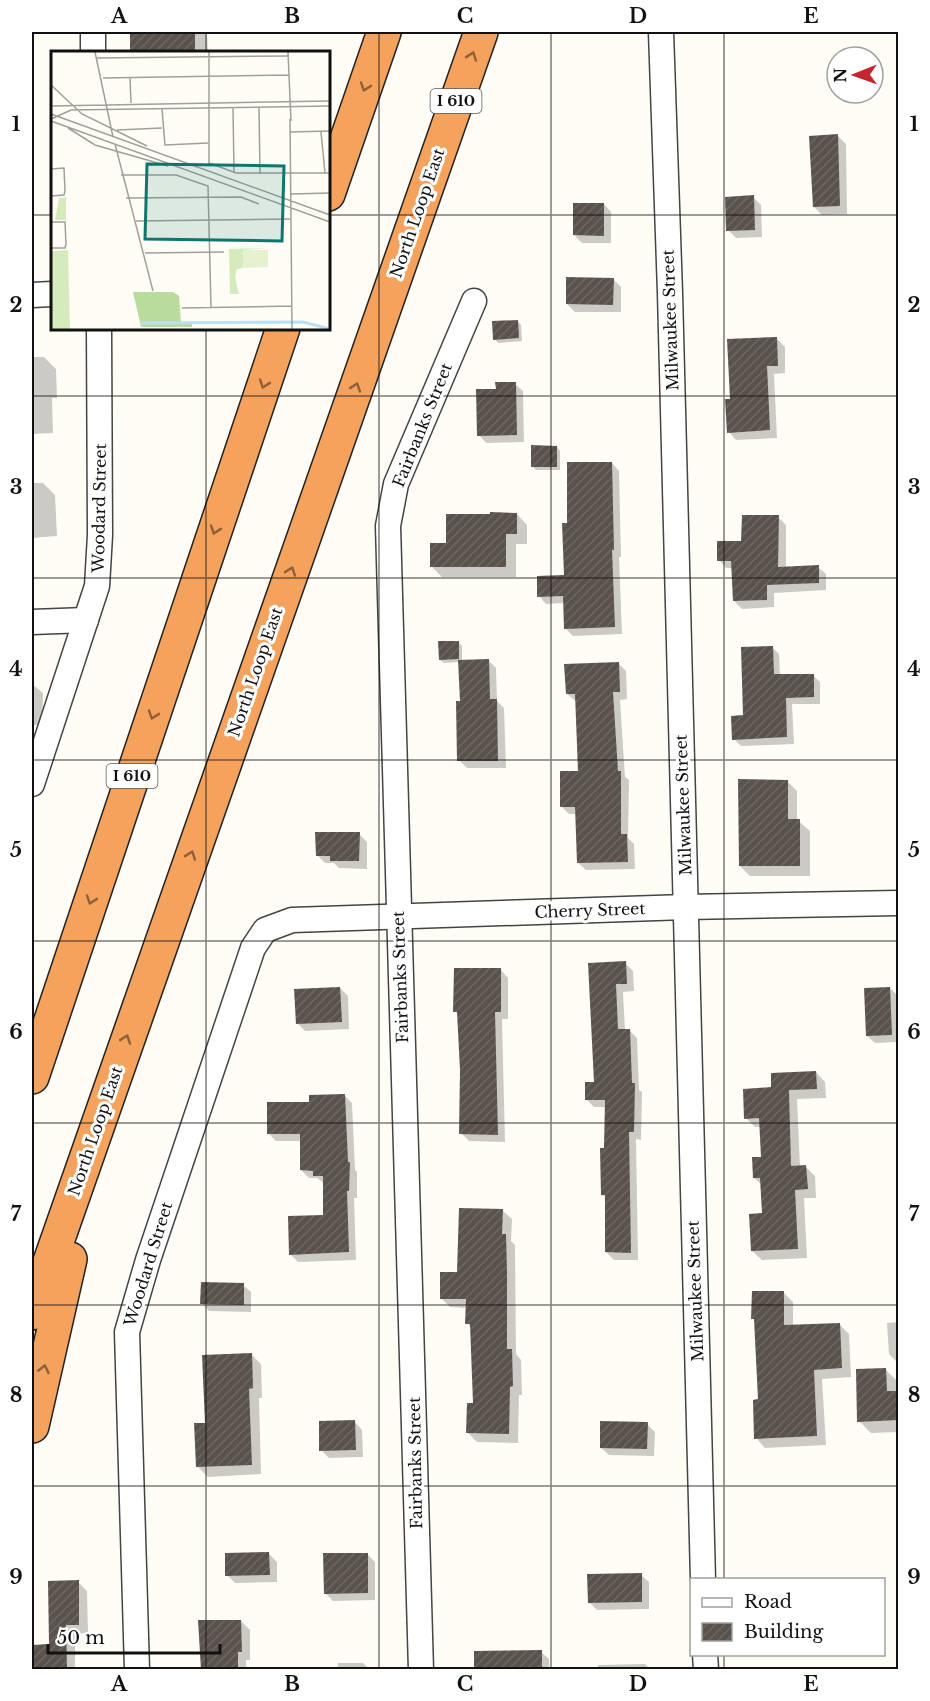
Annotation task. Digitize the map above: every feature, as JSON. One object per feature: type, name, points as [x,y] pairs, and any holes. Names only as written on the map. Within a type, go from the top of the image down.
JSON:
[{"type":"highway","points":[[330,188],[384,32]]},
{"type":"highway","name":"North Loop East","points":[[32,1313],[481,32]]},
{"type":"highway","name":"I 610","points":[[32,1077],[282,330]]},
{"type":"highway","points":[[32,1426],[107,1094]]},
{"type":"street","points":[[93,32],[93,51]]},
{"type":"street","name":"Milwaukee Street","points":[[661,32],[670,293],[703,1578]]},
{"type":"street","points":[[32,295],[51,294]]},
{"type":"street","name":"Fairbanks Street","points":[[421,1670],[388,526],[396,483],[474,301]]},
{"type":"street","name":"Woodard Street","points":[[32,784],[97,586],[100,535],[99,330]]},
{"type":"street","points":[[32,622],[86,620]]},
{"type":"street","name":"Cherry Street","points":[[281,924],[292,920],[398,916],[898,903]]},
{"type":"street","name":"Woodard Street","points":[[137,1670],[127,1332],[148,1260],[253,948],[265,930],[281,924]]},
{"type":"building","points":[[130,32],[195,32],[195,51],[130,51]]},
{"type":"building","points":[[838,134],[840,206],[813,207],[809,136]]},
{"type":"building","points":[[754,195],[755,230],[726,231],[725,197]]},
{"type":"building","points":[[573,203],[604,203],[604,236],[573,235]]},
{"type":"building","points":[[566,277],[614,278],[613,305],[566,304]]},
{"type":"building","points":[[518,320],[519,338],[493,340],[492,321]]},
{"type":"building","points":[[777,337],[778,366],[767,366],[770,430],[727,433],[725,399],[730,399],[727,339]]},
{"type":"building","points":[[495,382],[516,382],[517,435],[477,436],[476,389],[496,389]]},
{"type":"building","points":[[531,445],[557,446],[557,467],[531,467]]},
{"type":"building","points":[[567,462],[612,462],[615,627],[564,629],[563,596],[537,597],[537,576],[564,575],[562,523],[567,523]]},
{"type":"building","points":[[490,512],[517,513],[517,534],[506,534],[506,567],[430,567],[430,543],[446,543],[446,514],[490,514]]},
{"type":"building","points":[[742,515],[779,515],[778,567],[819,565],[819,583],[767,585],[767,600],[733,601],[731,561],[717,561],[717,541],[741,541]]},
{"type":"building","points":[[438,641],[459,641],[459,659],[439,660]]},
{"type":"building","points":[[773,646],[774,674],[814,674],[814,697],[786,698],[787,737],[732,740],[731,716],[743,715],[741,647]]},
{"type":"building","points":[[489,659],[490,699],[497,699],[498,761],[457,761],[456,701],[460,701],[458,660]]},
{"type":"building","points":[[619,662],[620,692],[613,692],[618,771],[621,771],[621,834],[627,834],[628,862],[577,863],[575,807],[560,807],[560,771],[578,771],[575,694],[566,694],[564,664]]},
{"type":"building","points":[[738,779],[788,780],[788,819],[800,819],[800,866],[739,866]]},
{"type":"building","points":[[315,832],[360,832],[359,861],[330,861],[330,856],[316,856]]},
{"type":"building","points":[[626,961],[627,984],[616,984],[618,1029],[630,1029],[632,1083],[635,1083],[634,1132],[629,1132],[631,1253],[605,1252],[605,1195],[601,1195],[600,1148],[604,1148],[605,1100],[585,1100],[585,1082],[594,1082],[588,963]]},
{"type":"building","points":[[454,968],[501,968],[501,1012],[495,1012],[498,1135],[459,1134],[460,1070],[457,1012],[453,1012]]},
{"type":"building","points":[[340,987],[342,1022],[296,1024],[294,989]]},
{"type":"building","points":[[890,987],[892,1035],[866,1036],[864,988]]},
{"type":"building","points":[[816,1071],[817,1089],[789,1090],[791,1166],[806,1165],[808,1189],[795,1190],[798,1249],[751,1251],[749,1214],[762,1213],[760,1178],[753,1178],[752,1157],[761,1157],[759,1118],[744,1119],[743,1089],[771,1087],[771,1073]]},
{"type":"building","points":[[345,1094],[348,1162],[350,1162],[349,1191],[347,1191],[349,1252],[289,1255],[288,1216],[323,1215],[323,1176],[313,1176],[313,1171],[300,1170],[300,1134],[267,1134],[267,1102],[309,1102],[309,1095]]},
{"type":"building","points":[[459,1208],[503,1209],[502,1234],[506,1234],[507,1349],[512,1349],[513,1386],[510,1387],[509,1434],[466,1433],[467,1403],[473,1403],[470,1324],[465,1324],[466,1299],[440,1299],[440,1272],[457,1272]]},
{"type":"building","points":[[201,1282],[244,1283],[244,1305],[200,1304]]},
{"type":"building","points":[[752,1291],[784,1291],[784,1325],[840,1323],[842,1368],[814,1370],[817,1436],[754,1439],[753,1400],[758,1399],[754,1319],[751,1319]]},
{"type":"building","points":[[252,1353],[253,1388],[249,1389],[252,1465],[196,1467],[194,1423],[205,1423],[202,1355]]},
{"type":"building","points":[[886,1368],[887,1391],[898,1391],[898,1420],[857,1422],[856,1369]]},
{"type":"building","points":[[355,1420],[356,1450],[319,1451],[319,1421]]},
{"type":"building","points":[[600,1421],[648,1422],[647,1449],[600,1448]]},
{"type":"building","points":[[269,1552],[270,1575],[225,1576],[225,1553]]},
{"type":"building","points":[[323,1553],[368,1553],[368,1593],[324,1594]]},
{"type":"building","points":[[642,1573],[642,1602],[588,1603],[587,1574]]},
{"type":"building","points":[[79,1580],[79,1625],[66,1625],[67,1670],[32,1670],[32,1645],[49,1644],[48,1581]]},
{"type":"building","points":[[198,1620],[241,1620],[242,1652],[238,1652],[238,1670],[201,1670]]},
{"type":"building","points":[[542,1650],[542,1670],[474,1670],[474,1651]]}]
